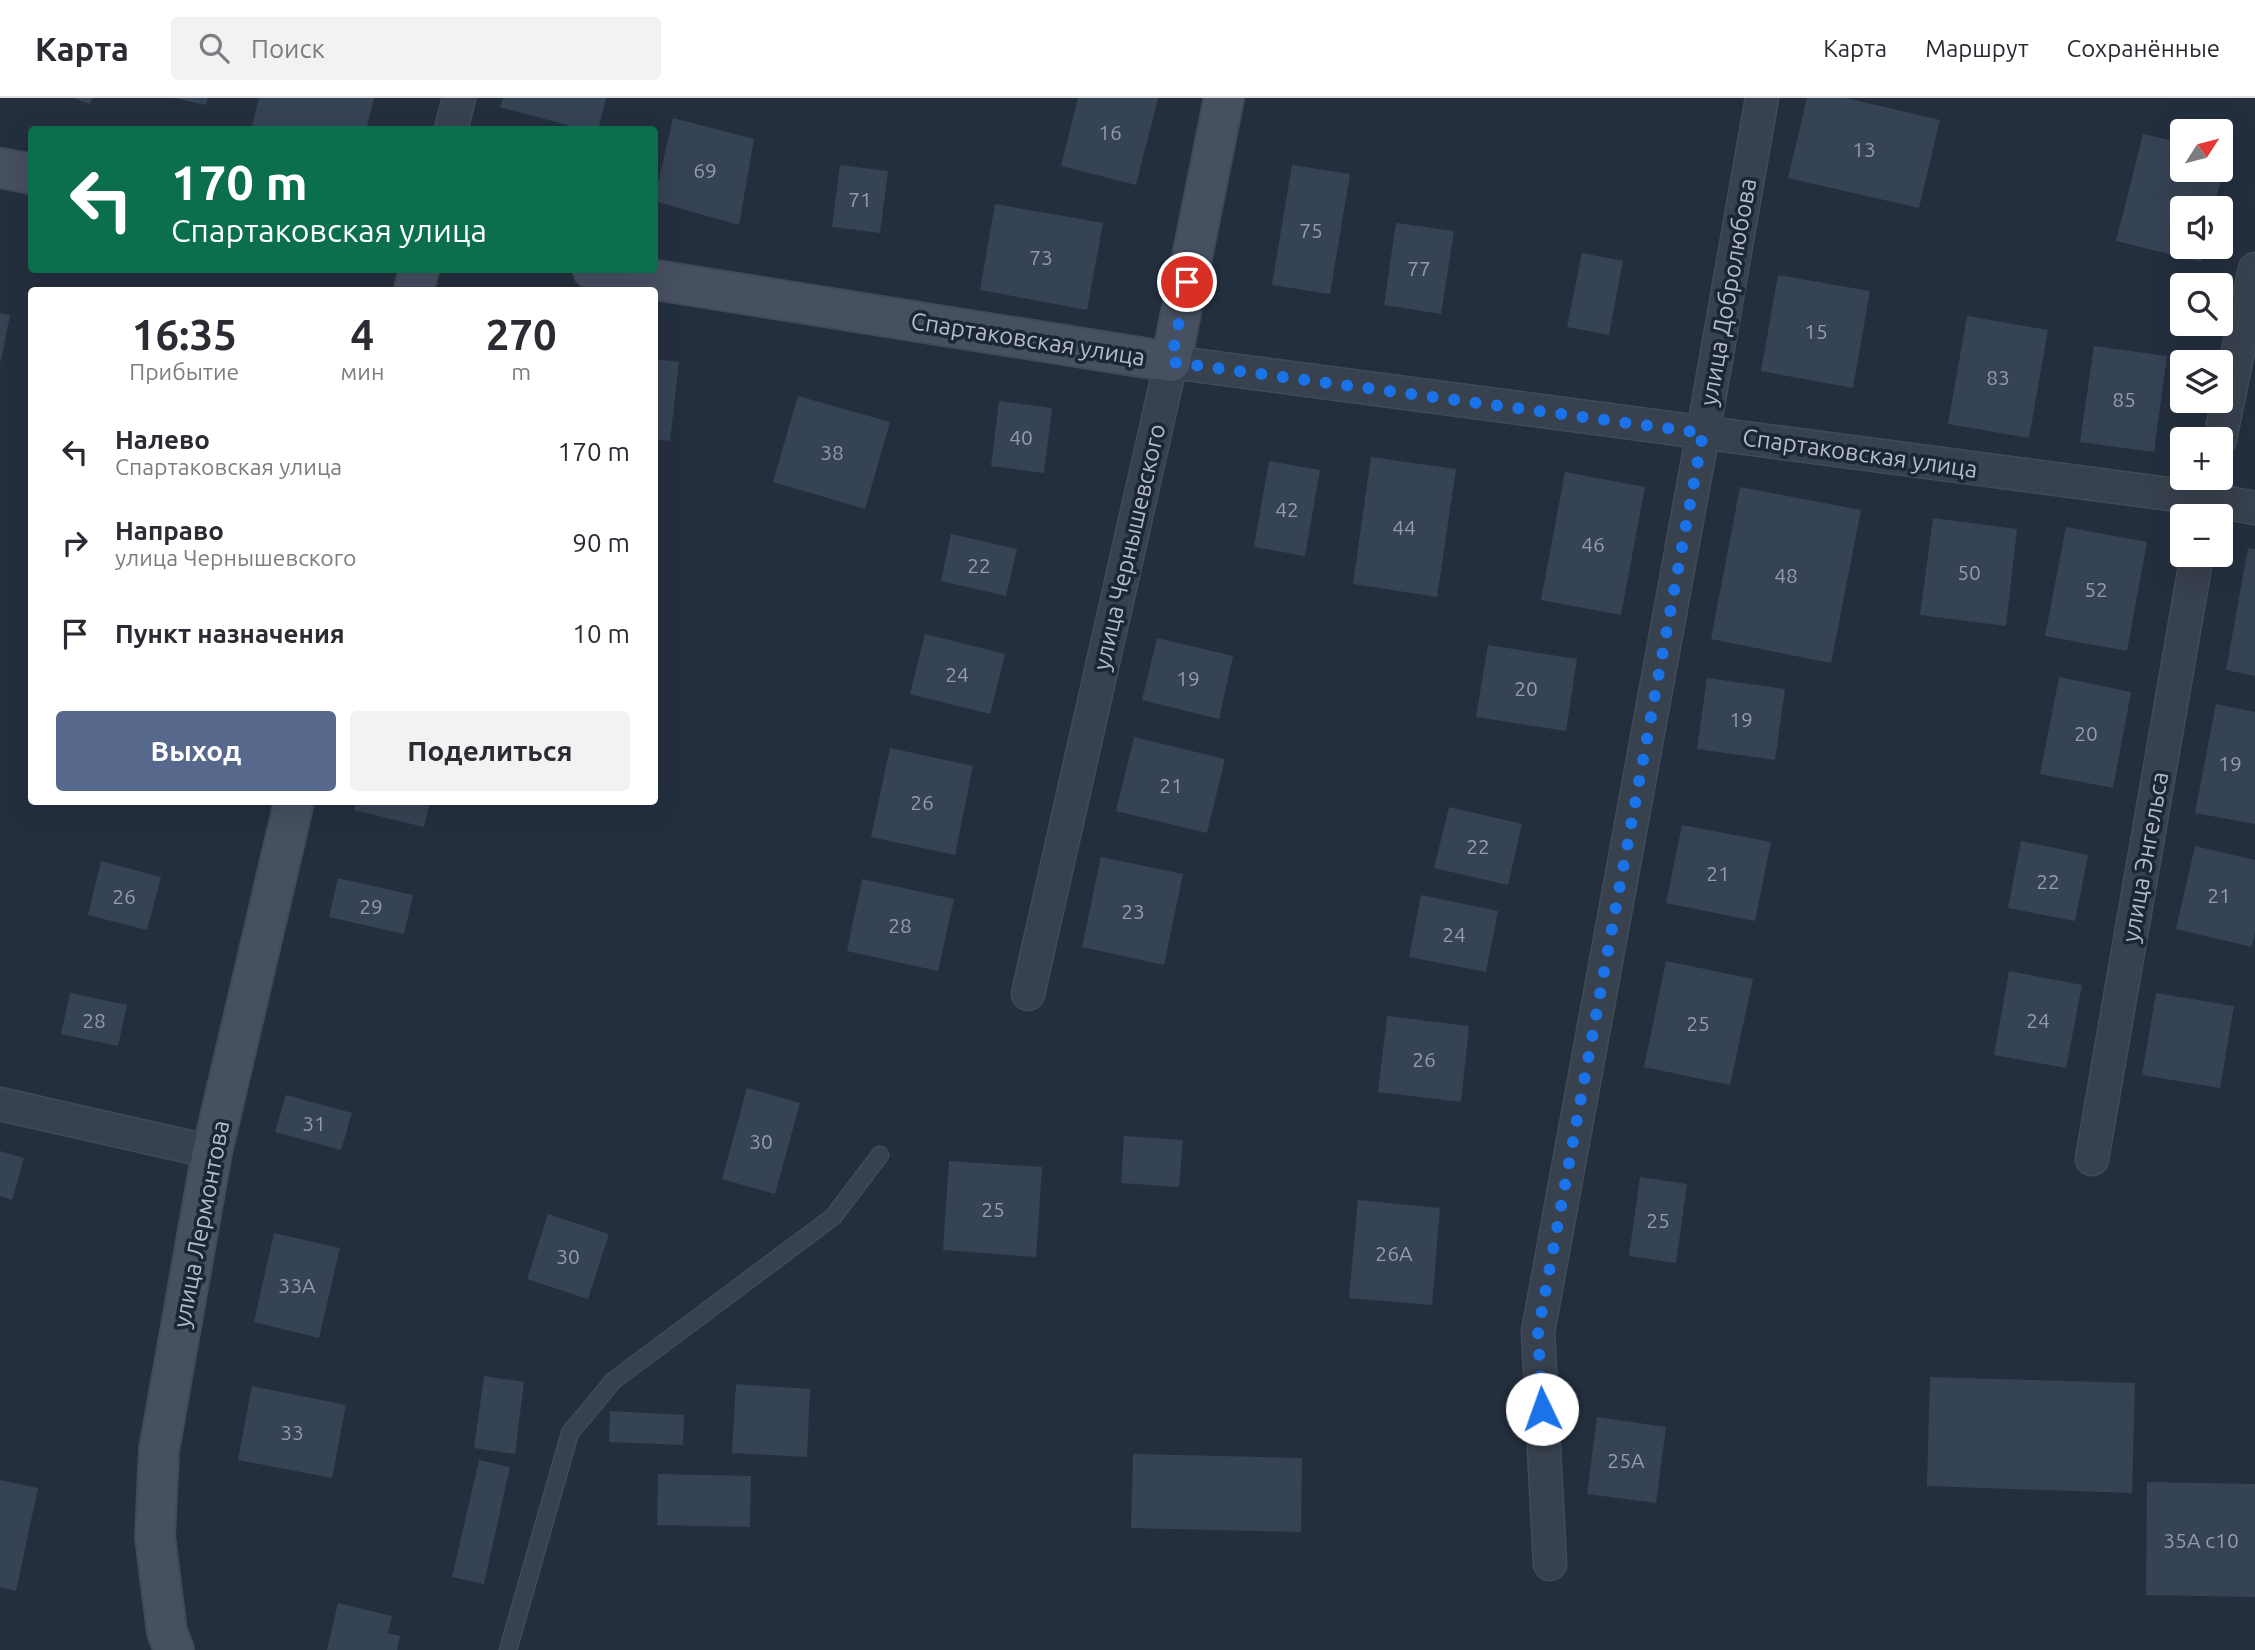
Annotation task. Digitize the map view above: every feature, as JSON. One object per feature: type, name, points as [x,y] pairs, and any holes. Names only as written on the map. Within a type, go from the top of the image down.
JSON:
[{"type":"street","points":[[452,126],[458,98]]},
{"type":"street","name":"улица Чернышевского","points":[[1028,994],[1171,362],[1224,98]]},
{"type":"street","name":"улица Добролюбова","points":[[1550,1564],[1538,1332],[1762,98]]},
{"type":"street","points":[[0,168],[28,173]]},
{"type":"street","points":[[2222,427],[2255,269]]},
{"type":"street","name":"Спартаковская улица","points":[[612,273],[1171,362],[2208,498],[2255,508]]},
{"type":"street","name":"улица Энгельса","points":[[2092,1159],[2195,567]]},
{"type":"street","name":"улица Лермонтова","points":[[174,1650],[167,1632],[155,1537],[159,1450],[212,1152],[293,805]]},
{"type":"street","points":[[0,1104],[212,1152]]},
{"type":"lane","points":[[508,1650],[570,1433],[613,1381],[833,1217],[880,1155]]},
{"type":"building","points":[[73,98],[92,98],[90,104]]},
{"type":"building","points":[[175,98],[208,98],[206,105]]},
{"type":"building","points":[[259,98],[374,98],[367,126],[252,126]]},
{"type":"building","points":[[503,98],[606,98],[599,126],[571,126],[500,107]]},
{"type":"building","points":[[1078,98],[1158,98],[1136,185],[1061,166]]},
{"type":"building","points":[[1807,98],[1846,98],[1940,120],[1919,208],[1788,178]]},
{"type":"building","points":[[673,118],[754,139],[739,225],[658,202],[658,184]]},
{"type":"building","points":[[2143,134],[2170,140],[2170,182],[2220,182],[2217,196],[2170,196],[2170,254],[2116,241]]},
{"type":"building","points":[[840,165],[888,171],[880,233],[832,227]]},
{"type":"building","points":[[1292,165],[1350,174],[1330,294],[1272,285]]},
{"type":"building","points":[[995,204],[1103,223],[1087,310],[980,290]]},
{"type":"building","points":[[1396,223],[1454,231],[1441,314],[1384,305]]},
{"type":"building","points":[[1582,253],[1623,261],[1609,335],[1567,327]]},
{"type":"building","points":[[1778,275],[1870,291],[1853,388],[1761,371]]},
{"type":"building","points":[[0,313],[10,315],[1,361],[0,361]]},
{"type":"building","points":[[1967,316],[2048,330],[2029,438],[1948,424]]},
{"type":"building","points":[[2094,346],[2167,356],[2154,452],[2080,442]]},
{"type":"building","points":[[658,359],[679,362],[670,441],[658,440]]},
{"type":"building","points":[[798,396],[890,422],[865,509],[773,482]]},
{"type":"building","points":[[999,401],[1052,408],[1044,473],[991,466]]},
{"type":"building","points":[[1371,457],[1456,469],[1437,597],[1353,584]]},
{"type":"building","points":[[1269,461],[1320,470],[1305,556],[1254,547]]},
{"type":"building","points":[[1565,472],[1645,487],[1621,615],[1541,600]]},
{"type":"building","points":[[1740,487],[1861,510],[1831,663],[1711,639]]},
{"type":"building","points":[[1933,518],[2017,529],[2006,626],[1920,615]]},
{"type":"building","points":[[2066,527],[2147,542],[2127,651],[2045,636]]},
{"type":"building","points":[[951,534],[1017,549],[1006,596],[941,581]]},
{"type":"building","points":[[2248,548],[2255,549],[2255,676],[2226,670]]},
{"type":"building","points":[[925,634],[1005,654],[990,714],[910,694]]},
{"type":"building","points":[[1157,638],[1233,656],[1219,719],[1142,700]]},
{"type":"building","points":[[1488,645],[1577,659],[1566,731],[1476,717]]},
{"type":"building","points":[[2059,677],[2131,692],[2113,788],[2040,774]]},
{"type":"building","points":[[1707,678],[1785,689],[1775,760],[1697,749]]},
{"type":"building","points":[[2216,704],[2255,712],[2255,824],[2195,813]]},
{"type":"building","points":[[1134,737],[1225,759],[1207,833],[1116,811]]},
{"type":"building","points":[[890,748],[973,766],[955,855],[871,837]]},
{"type":"building","points":[[355,805],[429,805],[424,827],[354,810]]},
{"type":"building","points":[[1449,807],[1522,824],[1508,885],[1434,868]]},
{"type":"building","points":[[1682,825],[1771,842],[1755,921],[1666,903]]},
{"type":"building","points":[[2021,841],[2088,855],[2075,921],[2008,908]]},
{"type":"building","points":[[2195,846],[2255,860],[2255,932],[2252,947],[2176,929]]},
{"type":"building","points":[[1101,857],[1183,874],[1164,965],[1082,947]]},
{"type":"building","points":[[101,861],[161,877],[147,930],[88,915]]},
{"type":"building","points":[[338,878],[413,895],[404,934],[329,917]]},
{"type":"building","points":[[862,879],[954,899],[938,971],[847,951]]},
{"type":"building","points":[[1421,895],[1498,911],[1486,972],[1409,957]]},
{"type":"building","points":[[1666,961],[1753,979],[1730,1085],[1644,1067]]},
{"type":"building","points":[[2009,971],[2082,985],[2066,1068],[1994,1055]]},
{"type":"building","points":[[70,993],[127,1005],[118,1046],[61,1034]]},
{"type":"building","points":[[2156,993],[2234,1006],[2220,1088],[2142,1075]]},
{"type":"building","points":[[1387,1016],[1469,1026],[1461,1102],[1378,1092]]},
{"type":"building","points":[[747,1088],[800,1103],[775,1194],[722,1179]]},
{"type":"building","points":[[286,1095],[352,1113],[341,1150],[275,1132]]},
{"type":"building","points":[[1124,1136],[1183,1140],[1179,1187],[1121,1183]]},
{"type":"building","points":[[0,1151],[24,1158],[12,1200],[0,1196]]},
{"type":"building","points":[[949,1161],[1042,1167],[1036,1257],[943,1250]]},
{"type":"building","points":[[1640,1177],[1687,1184],[1676,1263],[1629,1256]]},
{"type":"building","points":[[1358,1200],[1440,1208],[1432,1305],[1349,1298]]},
{"type":"building","points":[[548,1214],[609,1234],[588,1299],[527,1279]]},
{"type":"building","points":[[274,1233],[340,1248],[319,1338],[254,1322]]},
{"type":"building","points":[[484,1376],[524,1382],[515,1454],[474,1448]]},
{"type":"building","points":[[1930,1377],[2135,1383],[2132,1493],[1927,1486]]},
{"type":"building","points":[[736,1384],[810,1389],[807,1457],[732,1453]]},
{"type":"building","points":[[252,1386],[346,1405],[332,1478],[238,1460]]},
{"type":"building","points":[[610,1411],[684,1415],[683,1445],[609,1442]]},
{"type":"building","points":[[1597,1417],[1666,1427],[1656,1503],[1587,1494]]},
{"type":"building","points":[[1133,1454],[1302,1458],[1301,1532],[1131,1528]]},
{"type":"building","points":[[479,1460],[510,1467],[484,1584],[452,1577]]},
{"type":"building","points":[[658,1474],[751,1476],[750,1527],[657,1525]]},
{"type":"building","points":[[0,1480],[38,1488],[16,1591],[0,1587]]},
{"type":"building","points":[[2147,1482],[2255,1484],[2255,1597],[2146,1595]]},
{"type":"building","points":[[338,1603],[392,1616],[388,1633],[400,1636],[397,1650],[327,1650]]},
{"type":"route","points":[[1187,282],[1171,362],[1703,433],[1538,1332],[1542,1409]]}]
